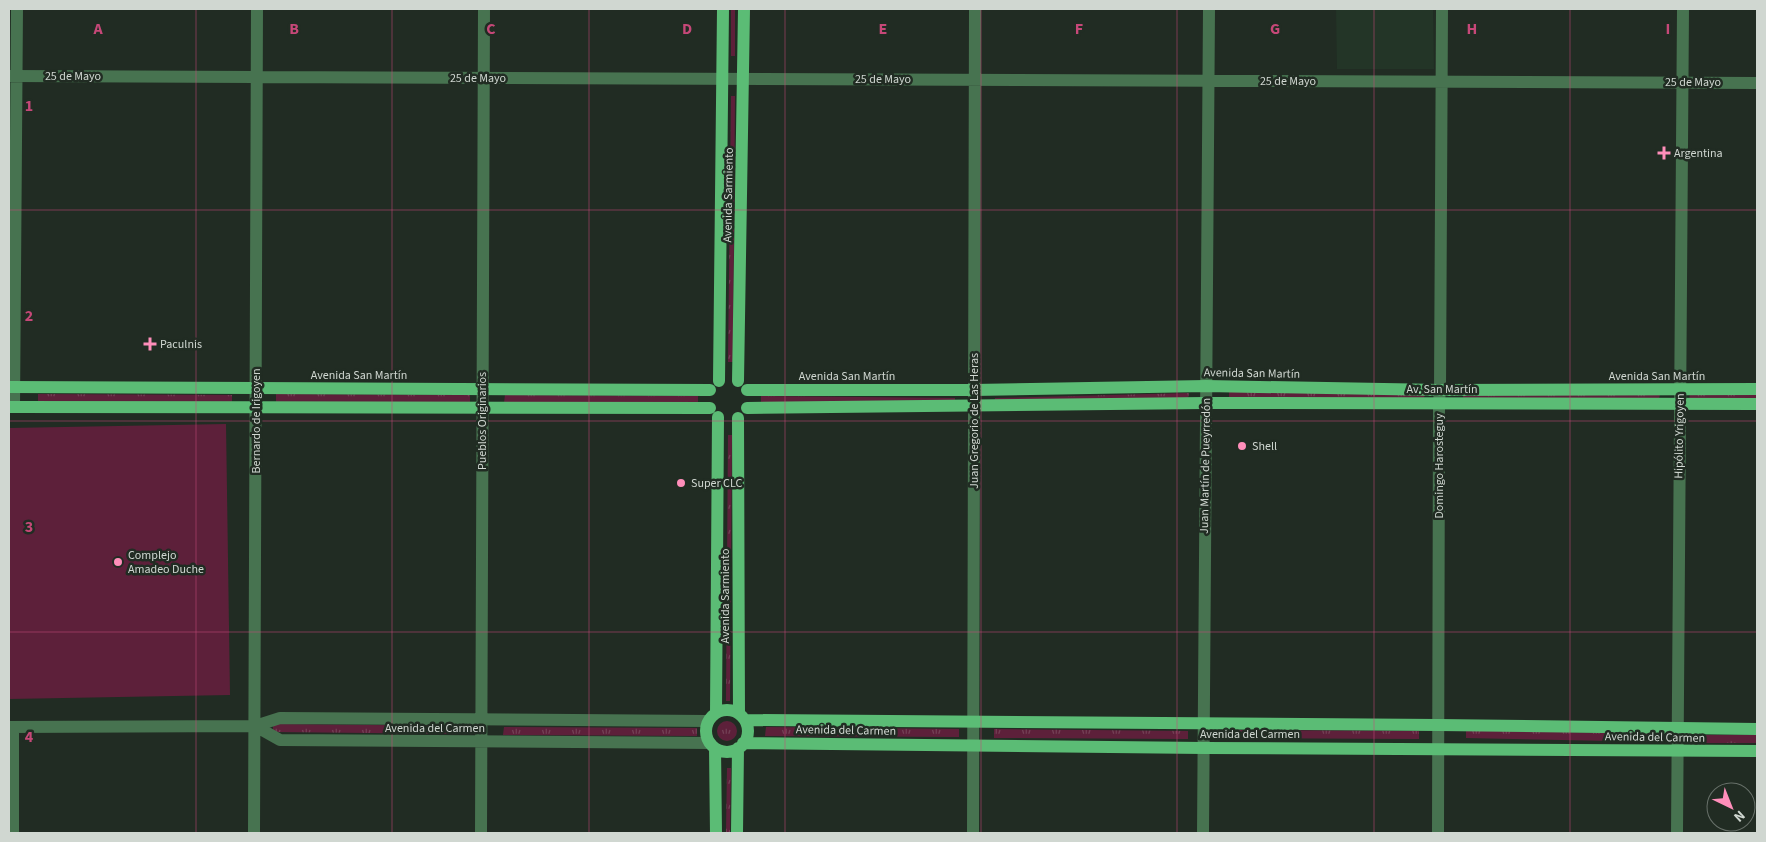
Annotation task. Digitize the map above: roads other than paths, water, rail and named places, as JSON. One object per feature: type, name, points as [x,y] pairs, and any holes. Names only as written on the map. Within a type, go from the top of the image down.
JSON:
[{"type":"main road","name":"Avenida Sarmiento","points":[[714,386],[723,79],[723,9]]},
{"type":"main road","name":"Avenida Sarmiento","points":[[743,386],[744,9]]},
{"type":"main road","points":[[714,413],[707,399],[714,386],[728,378],[743,386],[749,400],[742,413]]},
{"type":"main road","name":"Avenida San Martín","points":[[12,387],[482,390],[714,386]]},
{"type":"main road","name":"Avenida San Martín","points":[[743,386],[973,390],[1206,386],[1439,396],[1757,389]]},
{"type":"main road","name":"Av. San Martín","points":[[1205,403],[1439,396],[1679,404]]},
{"type":"main road","points":[[11,407],[482,408],[714,413],[726,420],[742,413],[1205,403]]},
{"type":"main road","points":[[1679,404],[1757,404]]},
{"type":"main road","name":"Avenida Sarmiento","points":[[712,717],[714,413]]},
{"type":"main road","name":"Avenida Sarmiento","points":[[742,413],[742,717]]},
{"type":"main road","points":[[716,833],[713,745],[706,732],[712,717],[727,710],[742,717],[747,734],[741,746],[738,833]]},
{"type":"main road","name":"Avenida del Carmen","points":[[742,717],[974,722],[1438,724],[1757,729]]},
{"type":"main road","points":[[713,745],[724,751],[741,746]]},
{"type":"main road","name":"Avenida del Carmen","points":[[741,746],[1757,751]]},
{"type":"street","points":[[11,407],[13,76],[16,9]]},
{"type":"street","name":"Bernardo de Irigoyen","points":[[254,833],[257,9]]},
{"type":"street","name":"Pueblos Originarios","points":[[481,833],[484,9]]},
{"type":"street","name":"Juan Gregorio de Las Heras","points":[[973,833],[974,9]]},
{"type":"street","name":"Juan Martín de Pueyrredón","points":[[1203,833],[1209,9]]},
{"type":"street","name":"Domingo Harosteguy","points":[[1438,833],[1442,9]]},
{"type":"street","name":"Hipólito Yrigoyen","points":[[1677,833],[1683,9]]},
{"type":"street","name":"25 de Mayo","points":[[13,76],[1757,82]]},
{"type":"street","name":"Avenida del Carmen","points":[[11,727],[255,726],[280,718],[712,717]]},
{"type":"street","name":"Avenida del Carmen","points":[[255,726],[280,740],[713,745]]},
{"type":"street","points":[[11,727],[13,833]]},
{"type":"place","name":"Argentina","points":[[1664,153]]},
{"type":"place","name":"Paculnis","points":[[150,344]]},
{"type":"place","name":"Shell","points":[[1242,446]]},
{"type":"place","name":"Super CLC","points":[[681,483]]},
{"type":"place","name":"Complejo Amadeo Duche","points":[[118,562]]}]
